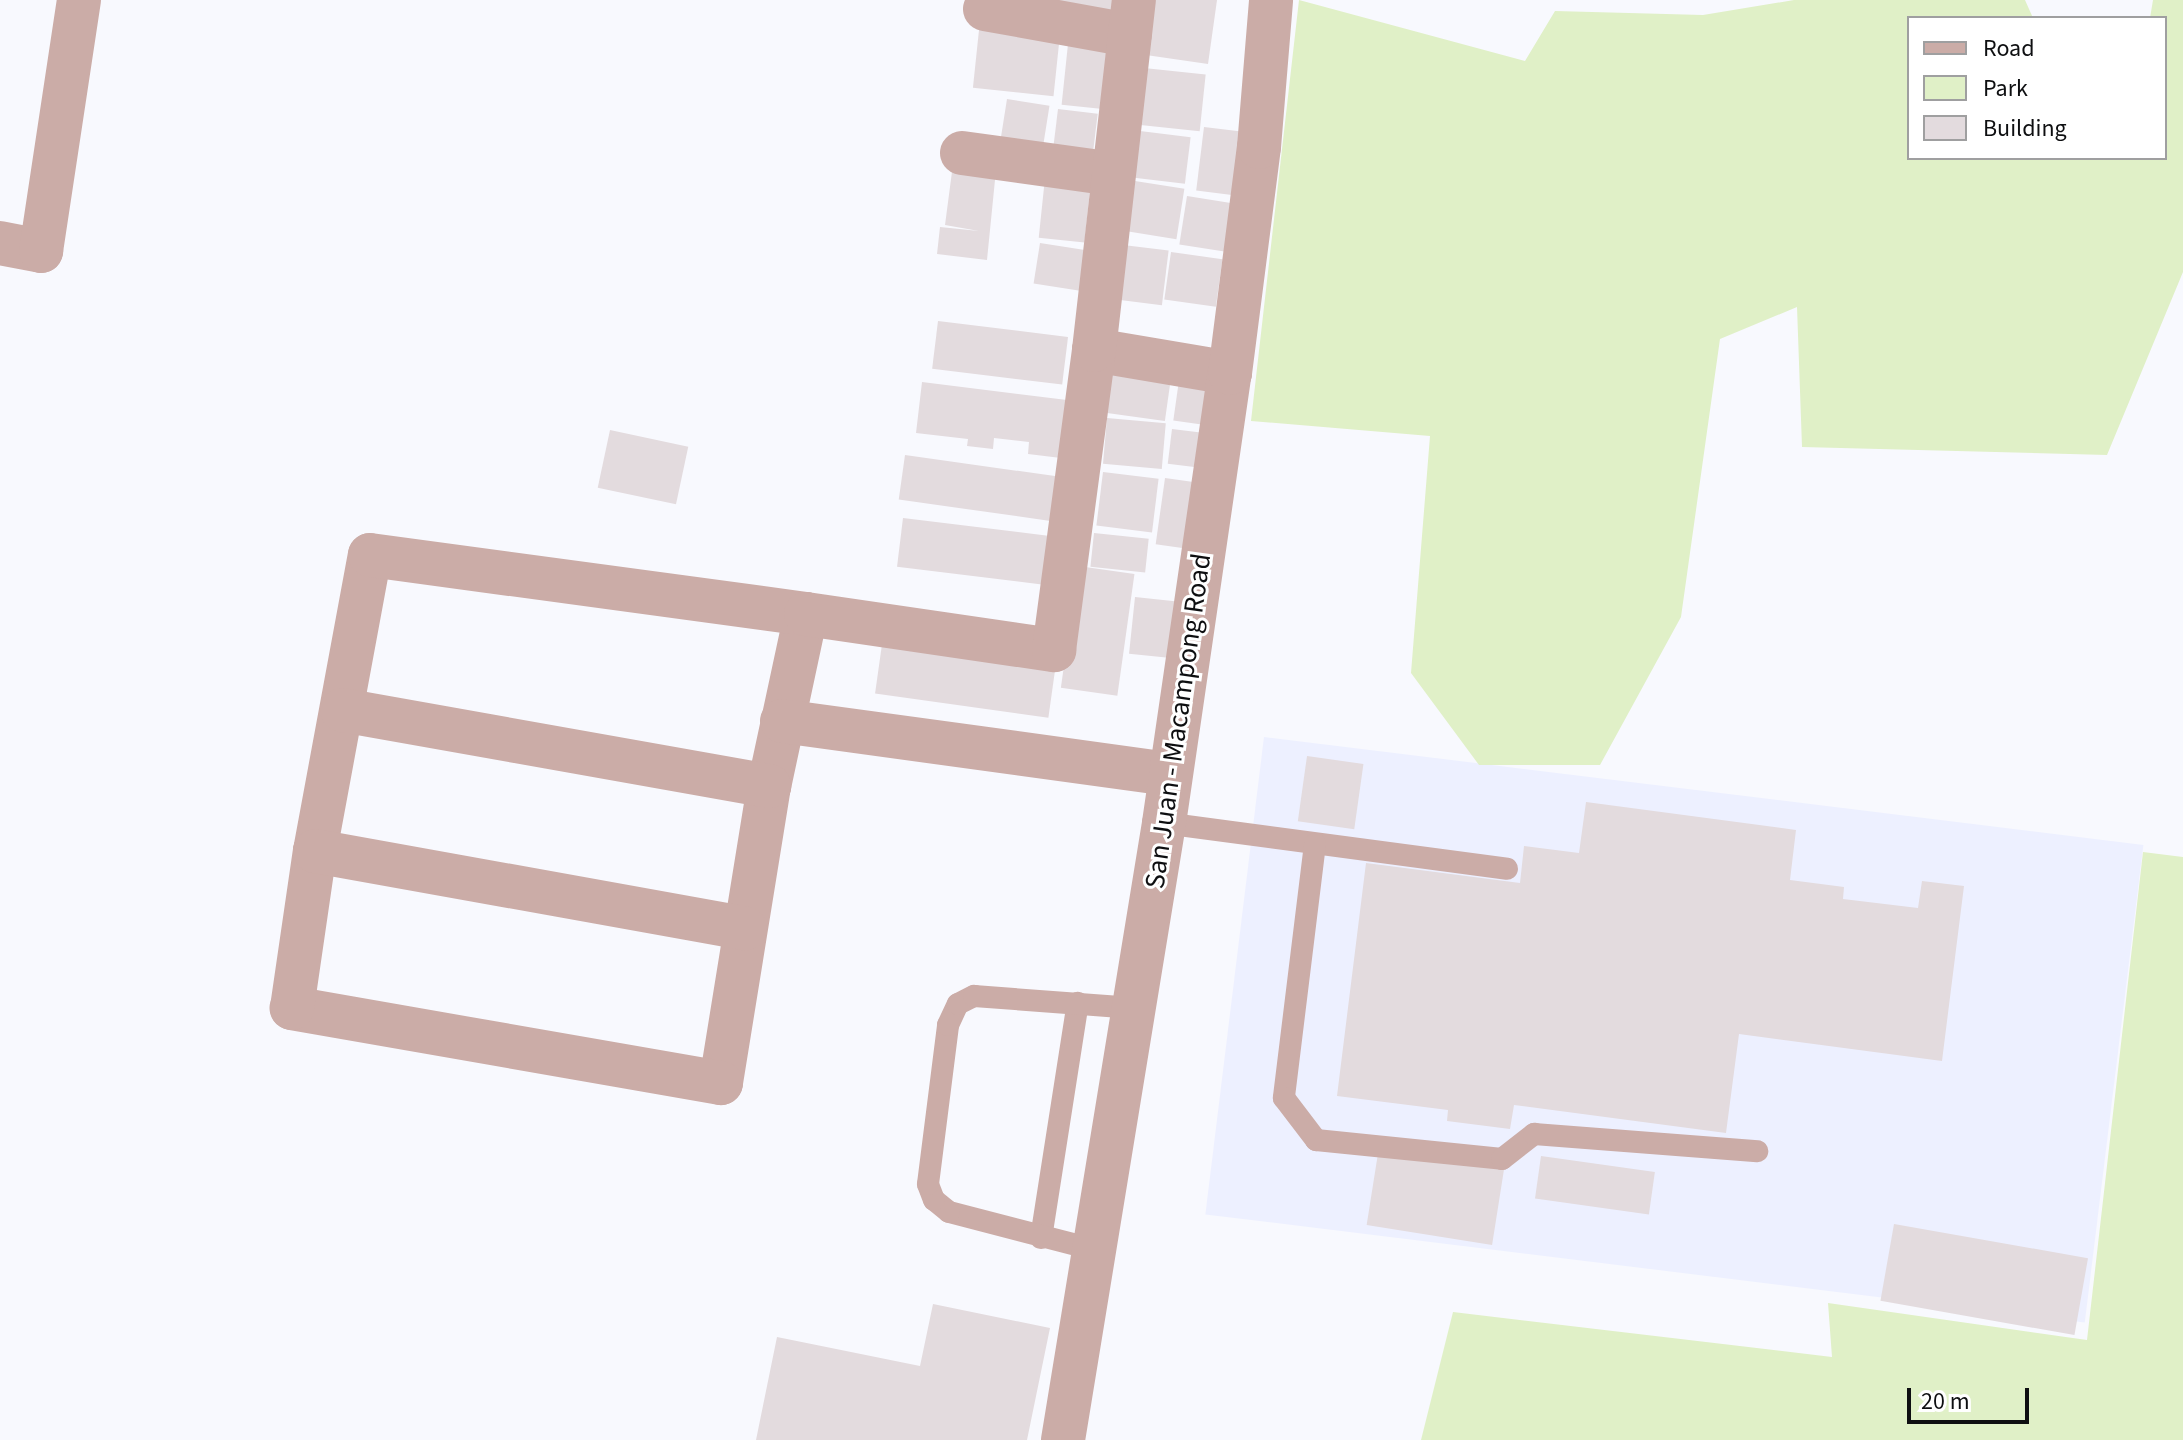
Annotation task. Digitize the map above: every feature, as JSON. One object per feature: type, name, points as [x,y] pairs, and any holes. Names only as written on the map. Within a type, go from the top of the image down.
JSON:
[{"type":"street","points":[[0,243],[41,251],[79,0]]},
{"type":"street","name":"San Juan - Macampong Road","points":[[1063,1440],[1164,823],[1230,373],[1259,147],[1271,0]]},
{"type":"street","points":[[806,614],[769,786],[721,1083],[292,1008],[315,851],[370,555],[806,614],[1054,650],[1094,350],[1132,17],[985,9]]},
{"type":"street","points":[[962,153],[1113,174]]},
{"type":"street","points":[[1094,350],[1230,373]]},
{"type":"street","points":[[342,710],[769,786]]},
{"type":"street","points":[[782,721],[1170,774]]},
{"type":"street","points":[[315,851],[745,928]]},
{"type":"lane","points":[[1164,823],[1507,869]]},
{"type":"lane","points":[[1315,844],[1284,1098],[1316,1140],[1502,1159],[1534,1134],[1757,1151]]},
{"type":"lane","points":[[1096,1250],[949,1212],[934,1200],[928,1184],[948,1025],[958,1004],[974,996],[1134,1008]]},
{"type":"lane","points":[[1041,1238],[1078,1003]]},
{"type":"shaded area","points":[[1264,737],[2143,845],[2085,1322],[1205,1214]]},
{"type":"green space","points":[[1299,0],[1525,61],[1555,11],[1703,15],[1794,0],[2025,0],[2032,16],[1907,16],[1907,160],[2167,160],[2167,16],[2150,16],[2153,0],[2183,0],[2183,272],[2107,455],[1802,447],[1797,307],[1720,339],[1681,617],[1600,765],[1479,765],[1411,673],[1430,436],[1251,421]]},
{"type":"green space","points":[[2143,852],[2183,857],[2183,1440],[1421,1440],[1453,1312],[1832,1357],[1828,1303],[2087,1340]]},
{"type":"building","points":[[1026,0],[1113,0],[1109,18]]},
{"type":"building","points":[[1153,0],[1217,0],[1208,64],[1146,55]]},
{"type":"building","points":[[979,30],[1060,38],[1053,96],[973,88]]},
{"type":"building","points":[[1068,44],[1107,48],[1100,109],[1062,105]]},
{"type":"building","points":[[1144,68],[1206,74],[1200,131],[1138,125]]},
{"type":"building","points":[[1007,99],[1049,106],[1042,150],[1000,143]]},
{"type":"building","points":[[1058,109],[1098,114],[1092,159],[1053,154]]},
{"type":"building","points":[[1204,127],[1250,133],[1242,196],[1196,191]]},
{"type":"building","points":[[1140,131],[1191,137],[1185,184],[1134,178]]},
{"type":"building","points":[[953,164],[996,170],[987,260],[937,254],[940,227],[979,231],[945,225]]},
{"type":"building","points":[[1045,178],[1091,183],[1084,242],[1039,238]]},
{"type":"building","points":[[1135,181],[1184,189],[1176,239],[1127,231]]},
{"type":"building","points":[[1187,196],[1243,205],[1236,253],[1179,244]]},
{"type":"building","points":[[1040,243],[1086,250],[1080,291],[1034,283]]},
{"type":"building","points":[[1115,244],[1169,251],[1162,305],[1108,299]]},
{"type":"building","points":[[1171,252],[1222,259],[1216,307],[1164,300]]},
{"type":"building","points":[[938,321],[1068,337],[1062,385],[932,369]]},
{"type":"building","points":[[1111,359],[1172,368],[1165,421],[1103,412]]},
{"type":"building","points":[[1180,373],[1223,379],[1216,427],[1173,421]]},
{"type":"building","points":[[922,382],[1067,400],[1061,458],[1028,454],[1029,442],[994,438],[993,449],[967,446],[968,439],[916,433]]},
{"type":"building","points":[[1107,418],[1166,423],[1162,469],[1103,464]]},
{"type":"building","points":[[1172,429],[1211,434],[1206,468],[1168,464]]},
{"type":"building","points":[[610,430],[688,447],[676,504],[598,488]]},
{"type":"building","points":[[905,455],[1058,477],[1052,521],[899,500]]},
{"type":"building","points":[[1103,472],[1159,479],[1152,532],[1096,526]]},
{"type":"building","points":[[1165,478],[1208,484],[1198,550],[1156,544]]},
{"type":"building","points":[[903,518],[1050,536],[1044,585],[897,567]]},
{"type":"building","points":[[1094,533],[1149,539],[1145,573],[1090,567]]},
{"type":"building","points":[[1078,566],[1134,574],[1117,696],[1061,688]]},
{"type":"building","points":[[1135,597],[1182,602],[1176,659],[1129,654]]},
{"type":"building","points":[[883,637],[1056,661],[1048,718],[875,693]]},
{"type":"building","points":[[1307,756],[1363,764],[1354,829],[1298,821]]},
{"type":"building","points":[[1586,802],[1796,830],[1790,880],[1844,887],[1843,899],[1918,908],[1922,881],[1964,886],[1942,1061],[1739,1034],[1726,1133],[1514,1105],[1510,1129],[1447,1121],[1448,1110],[1337,1096],[1366,863],[1520,883],[1524,846],[1579,853]]},
{"type":"building","points":[[1379,1147],[1504,1167],[1492,1245],[1367,1225]]},
{"type":"building","points":[[1541,1156],[1655,1172],[1649,1215],[1535,1199]]},
{"type":"building","points":[[1894,1224],[2088,1258],[2074,1335],[1880,1301]]},
{"type":"building","points":[[933,1304],[1050,1328],[1027,1440],[756,1440],[777,1337],[920,1366]]}]
